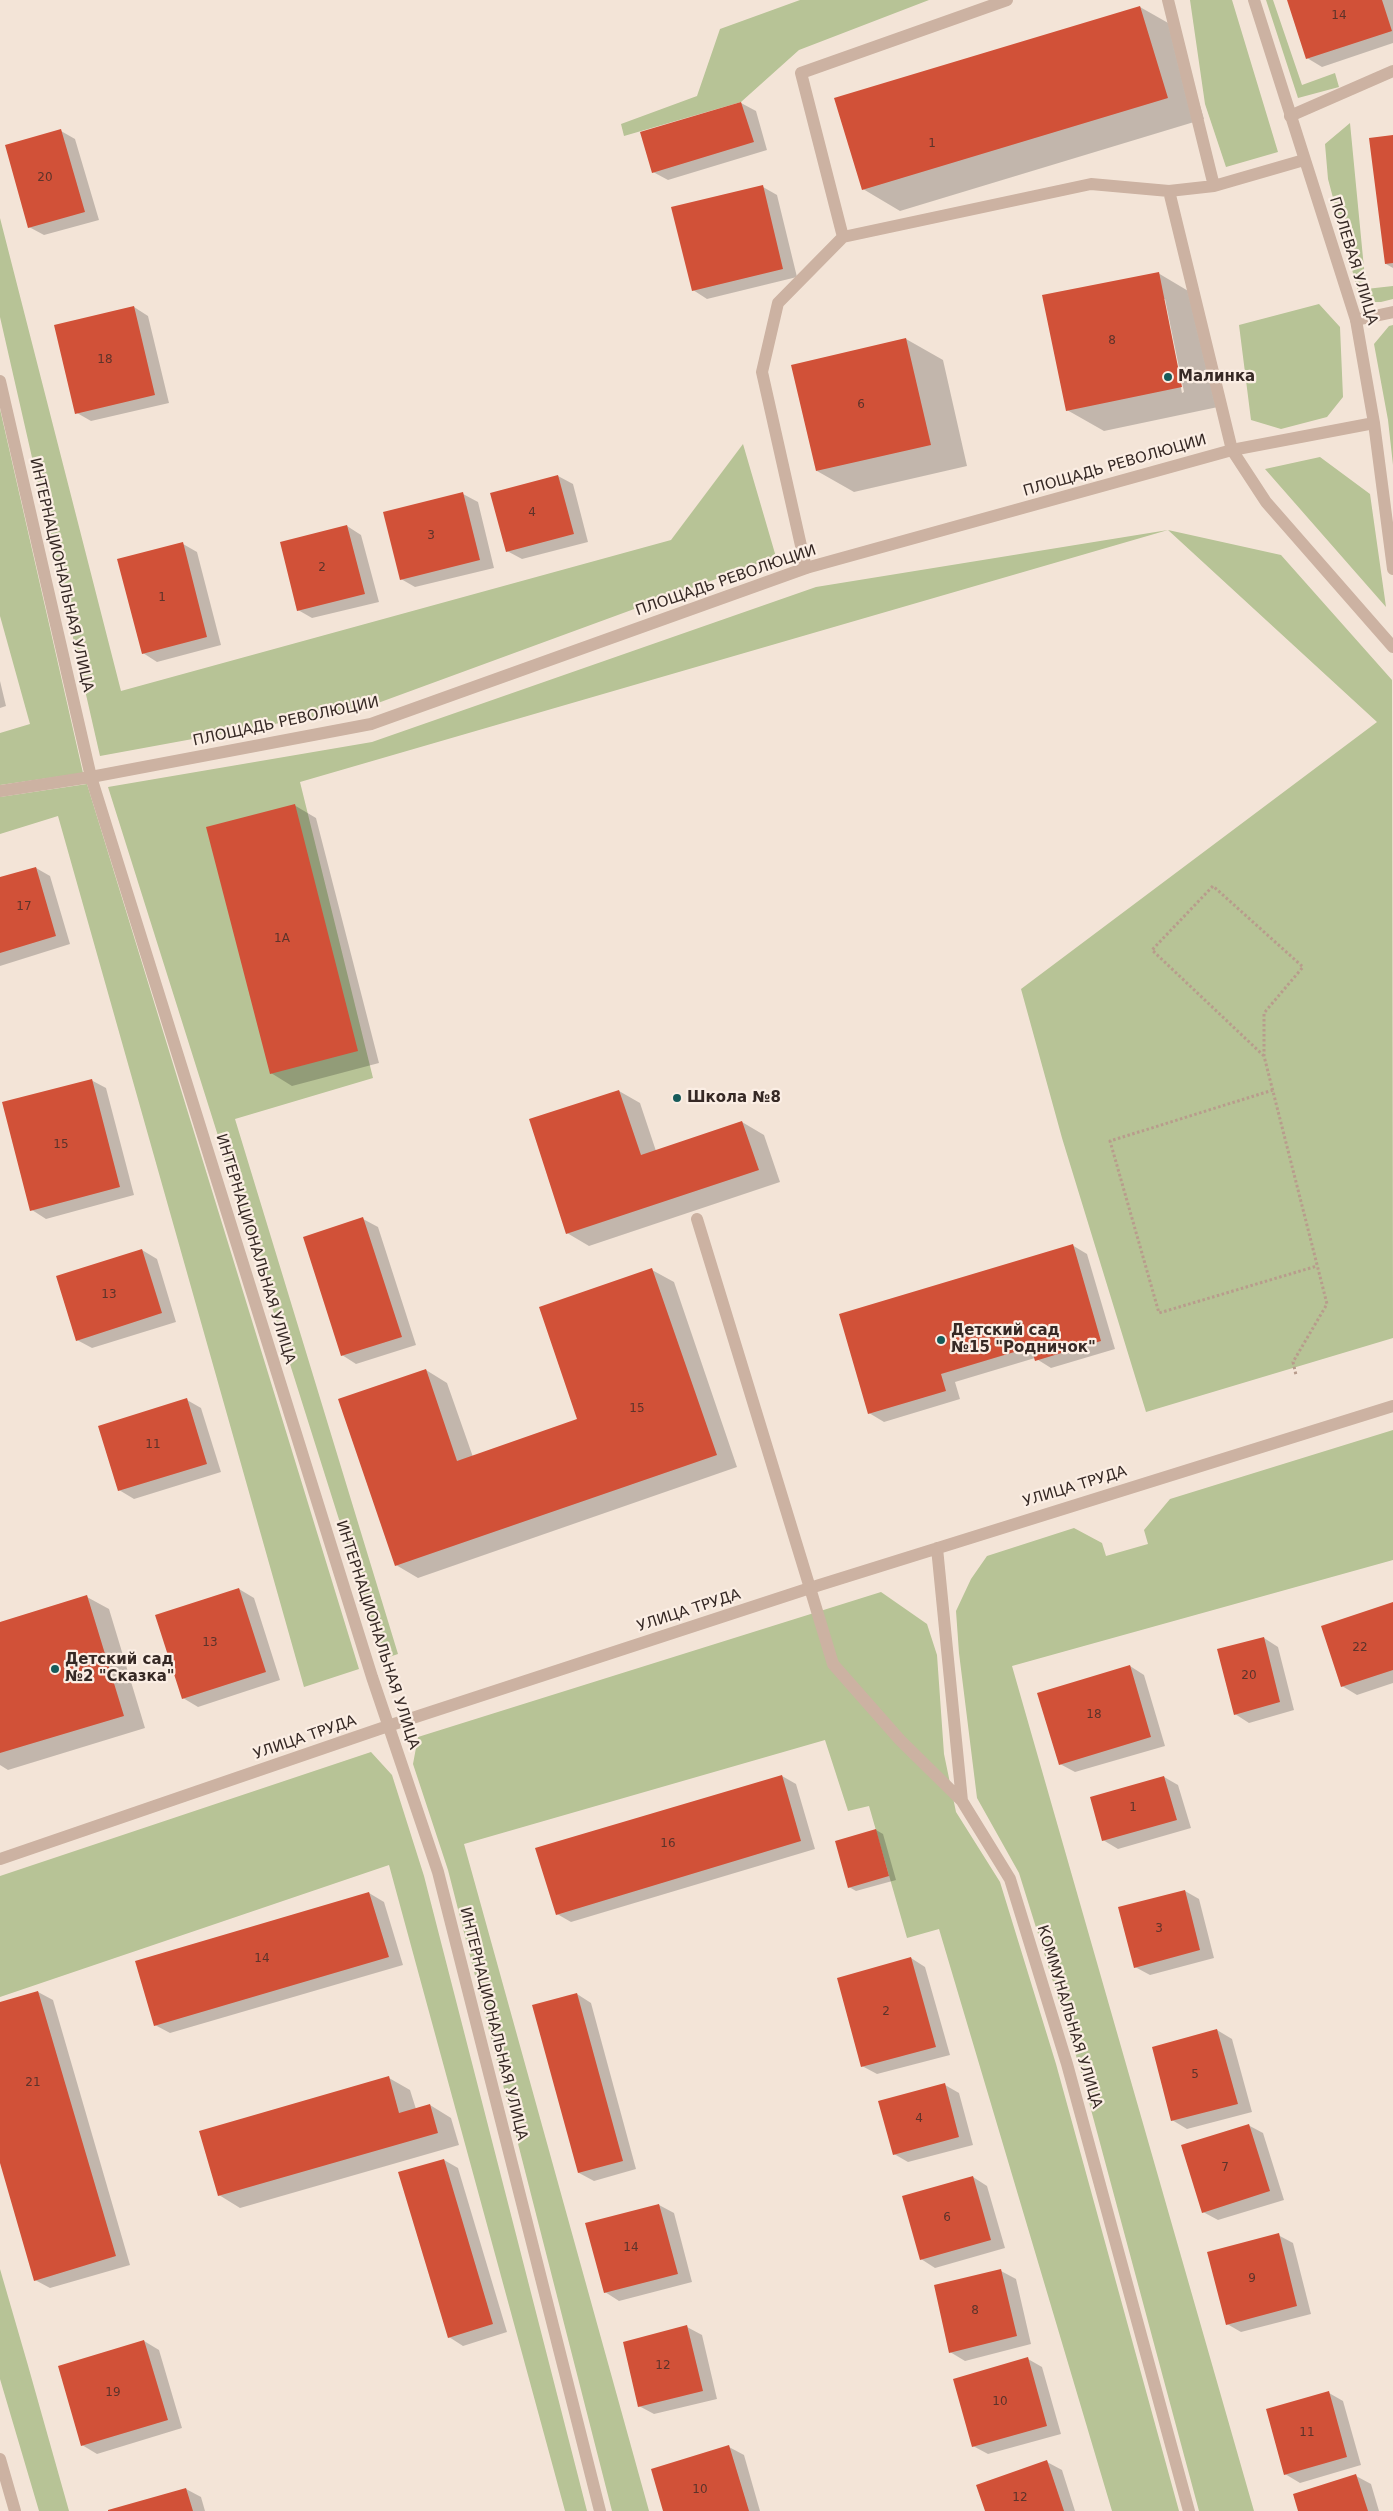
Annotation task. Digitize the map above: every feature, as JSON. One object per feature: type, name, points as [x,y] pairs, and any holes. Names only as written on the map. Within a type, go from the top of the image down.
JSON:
[{"type":"street","points":[[843,236],[802,73],[1007,0]]},
{"type":"street","points":[[1168,0],[1214,186]]},
{"type":"street","name":"ПОЛЕВАЯ УЛИЦА","points":[[1254,0],[1356,320],[1374,423],[1393,569]]},
{"type":"street","points":[[1290,116],[1393,71]]},
{"type":"street","points":[[806,568],[762,372],[778,303],[843,236],[1091,184],[1169,191],[1214,186],[1304,160]]},
{"type":"street","points":[[1169,191],[1232,450],[1266,502],[1393,647]]},
{"type":"street","points":[[1356,320],[1393,312]]},
{"type":"street","name":"ИНТЕРНАЦИОНАЛЬНАЯ УЛИЦА","points":[[0,381],[91,777],[388,1726],[438,1872],[600,2511]]},
{"type":"street","name":"ПЛОЩАДЬ РЕВОЛЮЦИИ","points":[[91,777],[371,724],[806,568],[1232,450],[1374,423]]},
{"type":"street","points":[[0,791],[91,777]]},
{"type":"street","name":"КОММУНАЛЬНАЯ УЛИЦА","points":[[698,1219],[833,1664],[900,1740],[962,1802],[1010,1879],[1067,2064],[1190,2511]]},
{"type":"street","name":"УЛИЦА ТРУДА","points":[[0,1859],[388,1726],[810,1588],[1393,1406]]},
{"type":"street","points":[[937,1548],[962,1802]]},
{"type":"street","points":[[0,2459],[15,2511]]},
{"type":"path","points":[[1264,1056],[1152,950],[1214,886],[1303,967],[1264,1013],[1264,1056],[1327,1304],[1293,1362],[1296,1375]]},
{"type":"path","points":[[1273,1090],[1110,1141],[1159,1314],[1317,1266]]},
{"type":"green space","points":[[800,0],[929,0],[799,50],[741,102],[624,136],[621,124],[697,96],[720,29]]},
{"type":"green space","points":[[1190,0],[1232,0],[1278,152],[1226,167],[1205,104]]},
{"type":"green space","points":[[1266,0],[1273,0],[1302,85],[1335,73],[1339,87],[1298,98]]},
{"type":"green space","points":[[1350,123],[1366,289],[1393,286],[1393,299],[1381,302],[1366,302],[1358,292],[1328,179],[1325,144]]},
{"type":"green space","points":[[0,218],[121,691],[671,540],[743,444],[776,557],[367,707],[100,756],[0,317]]},
{"type":"green space","points":[[1319,304],[1340,327],[1343,397],[1327,417],[1281,429],[1251,420],[1239,325]]},
{"type":"green space","points":[[1393,325],[1393,465],[1388,420],[1374,344],[1389,326]]},
{"type":"green space","points":[[0,409],[83,773],[0,785],[0,733],[30,724],[0,616]]},
{"type":"green space","points":[[1320,457],[1370,494],[1386,607],[1265,469]]},
{"type":"green space","points":[[1168,530],[1281,555],[1392,680],[1393,1338],[1146,1412],[1062,1138],[1021,989],[1377,722]]},
{"type":"green space","points":[[1168,530],[300,782],[373,1078],[235,1119],[398,1654],[383,1659],[108,787],[372,742],[816,587]]},
{"type":"green space","points":[[87,784],[359,1669],[304,1687],[58,816],[0,834],[0,797]]},
{"type":"green space","points":[[1393,1430],[1393,1560],[1012,1666],[1254,2511],[1199,2511],[1079,2065],[1019,1873],[977,1798],[959,1653],[956,1611],[971,1579],[987,1556],[1074,1528],[1102,1543],[1106,1556],[1148,1544],[1144,1530],[1170,1499]]},
{"type":"green space","points":[[881,1592],[927,1624],[937,1655],[944,1754],[956,1812],[1000,1882],[1056,2064],[1179,2511],[1112,2511],[939,1929],[907,1938],[869,1806],[848,1811],[825,1740],[464,1844],[649,2511],[612,2511],[448,1870],[413,1764],[418,1737]]},
{"type":"green space","points":[[371,1752],[392,1775],[424,1876],[587,2511],[565,2511],[389,1865],[0,1997],[0,1876]]},
{"type":"green space","points":[[0,2269],[69,2511],[39,2511],[0,2379]]},
{"type":"building","points":[[1287,0],[1382,0],[1392,31],[1306,59]]},
{"type":"building","points":[[1140,6],[1168,98],[862,190],[834,98]]},
{"type":"building","points":[[741,102],[754,142],[652,173],[640,132]]},
{"type":"building","points":[[61,129],[85,212],[28,228],[5,145]]},
{"type":"building","points":[[1393,135],[1393,263],[1385,264],[1369,138]]},
{"type":"building","points":[[763,185],[783,269],[692,291],[671,207]]},
{"type":"building","points":[[1159,272],[1182,387],[1066,411],[1042,295]]},
{"type":"building","points":[[134,306],[155,395],[75,414],[54,325]]},
{"type":"building","points":[[906,338],[931,445],[816,471],[791,365]]},
{"type":"building","points":[[558,475],[574,534],[506,552],[490,493]]},
{"type":"building","points":[[463,492],[480,560],[400,580],[383,512]]},
{"type":"building","points":[[347,525],[365,594],[297,611],[280,542]]},
{"type":"building","points":[[183,542],[207,637],[142,654],[117,559]]},
{"type":"building","points":[[295,804],[358,1051],[270,1074],[206,827]]},
{"type":"building","points":[[36,867],[56,936],[0,953],[0,877]]},
{"type":"building","points":[[92,1079],[120,1187],[30,1211],[2,1102]]},
{"type":"building","points":[[619,1090],[641,1155],[742,1121],[759,1170],[566,1234],[529,1119]]},
{"type":"building","points":[[363,1217],[402,1337],[341,1356],[303,1237]]},
{"type":"building","name":"Детский сад №15 \"Родничок\"","points":[[1073,1244],[1101,1341],[1035,1361],[1031,1347],[941,1374],[946,1391],[868,1414],[839,1314]]},
{"type":"building","points":[[142,1249],[162,1313],[76,1341],[56,1276]]},
{"type":"building","points":[[652,1268],[717,1455],[395,1566],[338,1399],[426,1369],[457,1461],[577,1419],[539,1307]]},
{"type":"building","points":[[187,1398],[207,1464],[118,1491],[98,1426]]},
{"type":"building","points":[[239,1588],[266,1672],[182,1699],[155,1615]]},
{"type":"building","name":"Детский сад №2 \"Сказка\"","points":[[87,1595],[124,1716],[0,1753],[0,1622]]},
{"type":"building","points":[[1393,1602],[1393,1670],[1341,1687],[1321,1626]]},
{"type":"building","points":[[1264,1637],[1280,1702],[1234,1715],[1217,1649]]},
{"type":"building","points":[[1130,1665],[1151,1737],[1059,1765],[1037,1693]]},
{"type":"building","points":[[782,1775],[801,1841],[556,1915],[535,1848]]},
{"type":"building","points":[[1164,1776],[1177,1820],[1102,1841],[1090,1797]]},
{"type":"building","points":[[876,1829],[889,1876],[848,1888],[835,1841]]},
{"type":"building","points":[[1185,1890],[1200,1950],[1134,1968],[1118,1907]]},
{"type":"building","points":[[369,1892],[389,1957],[154,2026],[135,1961]]},
{"type":"building","points":[[911,1957],[936,2047],[861,2067],[837,1978]]},
{"type":"building","points":[[38,1991],[116,2256],[34,2281],[0,2163],[0,2002]]},
{"type":"building","points":[[577,1993],[623,2161],[578,2173],[532,2005]]},
{"type":"building","points":[[1217,2029],[1238,2104],[1171,2121],[1152,2047]]},
{"type":"building","points":[[389,2076],[399,2113],[430,2104],[438,2133],[218,2196],[199,2131]]},
{"type":"building","points":[[945,2083],[959,2137],[893,2155],[878,2101]]},
{"type":"building","points":[[1249,2124],[1270,2191],[1202,2213],[1181,2145]]},
{"type":"building","points":[[444,2159],[493,2324],[448,2338],[398,2172]]},
{"type":"building","points":[[973,2176],[991,2240],[920,2260],[902,2196]]},
{"type":"building","points":[[659,2204],[678,2274],[604,2293],[585,2223]]},
{"type":"building","points":[[1279,2233],[1297,2306],[1226,2325],[1207,2252]]},
{"type":"building","points":[[1001,2269],[1017,2336],[949,2353],[934,2285]]},
{"type":"building","points":[[687,2325],[703,2391],[638,2407],[623,2342]]},
{"type":"building","points":[[144,2340],[168,2420],[81,2446],[58,2366]]},
{"type":"building","points":[[1028,2357],[1047,2426],[972,2447],[953,2379]]},
{"type":"building","points":[[1329,2391],[1347,2457],[1284,2475],[1266,2409]]},
{"type":"building","points":[[729,2445],[749,2511],[663,2511],[651,2469]]},
{"type":"building","points":[[1047,2460],[1064,2511],[985,2511],[976,2485]]},
{"type":"building","points":[[1356,2474],[1368,2511],[1298,2511],[1293,2494]]},
{"type":"building","points":[[186,2488],[193,2511],[108,2511],[108,2510]]},
{"type":"place","name":"Малинка","points":[[1168,377]]},
{"type":"place","name":"Школа №8","points":[[677,1098]]},
{"type":"place","name":"Детский сад №15 \"Родничок\"","points":[[941,1340]]},
{"type":"place","name":"Детский сад №2 \"Сказка\"","points":[[55,1669]]}]
